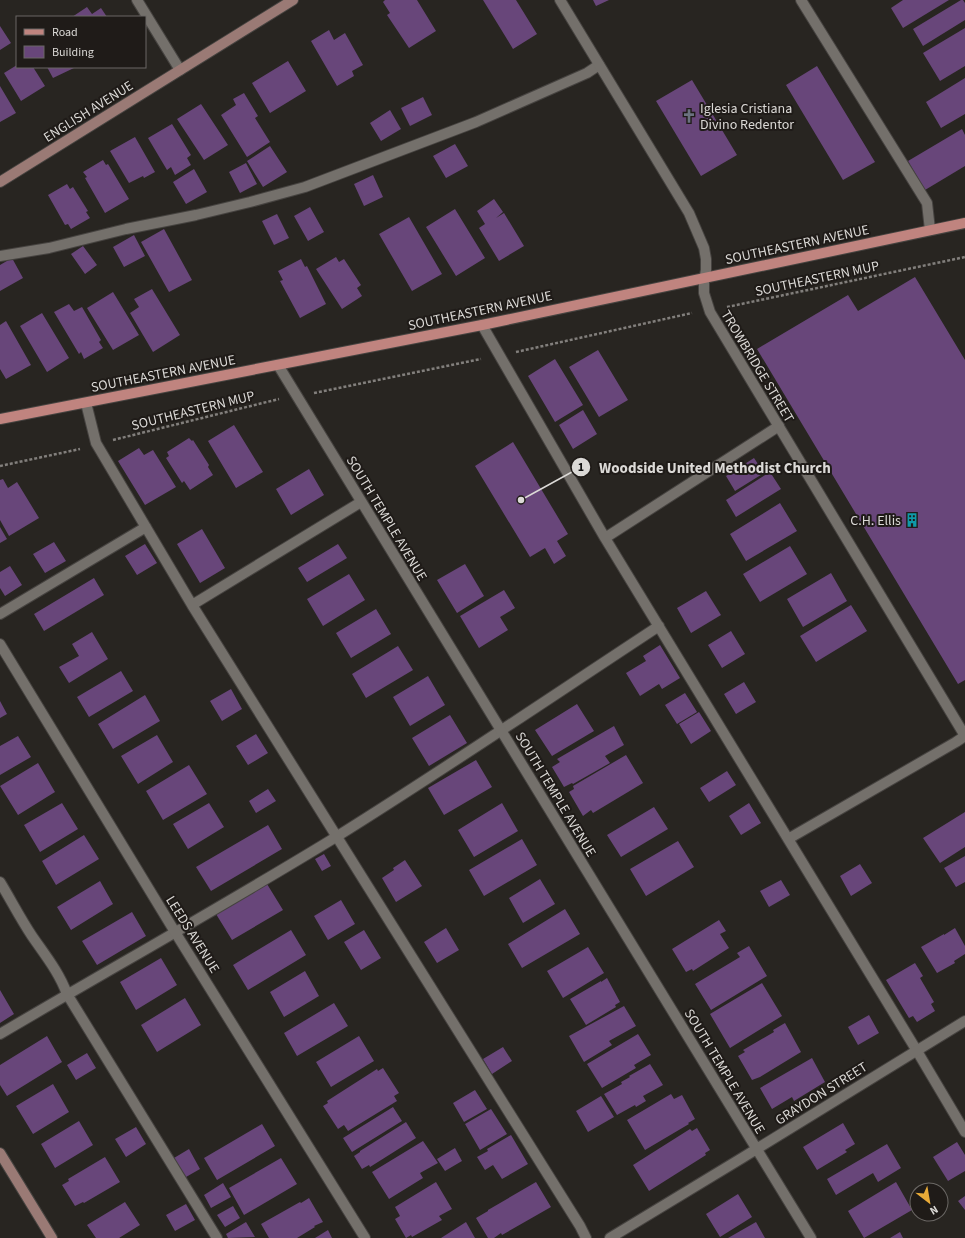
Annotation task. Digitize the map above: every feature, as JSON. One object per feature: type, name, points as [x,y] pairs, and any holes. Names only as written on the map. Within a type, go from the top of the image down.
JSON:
[{"type":"main road","name":"ENGLISH AVENUE","points":[[0,182],[293,0]]},
{"type":"main road","name":"SOUTHEASTERN AVENUE","points":[[0,419],[482,325],[965,223]]},
{"type":"main road","points":[[0,1153],[52,1238]]},
{"type":"street","points":[[137,0],[180,70]]},
{"type":"street","name":"TROWBRIDGE STREET","points":[[560,0],[689,213],[704,248],[706,259],[704,294],[710,312],[965,736]]},
{"type":"street","points":[[801,0],[927,202],[930,230]]},
{"type":"street","points":[[0,256],[49,248],[126,229],[250,202],[304,187],[476,122],[587,72],[599,65]]},
{"type":"street","points":[[482,325],[605,538],[965,1132]]},
{"type":"street","name":"SOUTH TEMPLE AVENUE","points":[[278,365],[811,1238]]},
{"type":"street","points":[[86,403],[96,443],[192,605],[576,1219],[586,1238]]},
{"type":"street","points":[[605,538],[779,426]]},
{"type":"street","points":[[192,605],[361,502]]},
{"type":"street","points":[[0,614],[146,527]]},
{"type":"street","points":[[0,1034],[336,836],[501,731],[659,626]]},
{"type":"street","name":"LEEDS AVENUE","points":[[0,644],[175,932],[365,1238]]},
{"type":"street","points":[[788,839],[965,736]]},
{"type":"street","points":[[0,882],[62,981],[67,994],[217,1238]]},
{"type":"street","name":"GRAYDON STREET","points":[[610,1238],[965,1021]]},
{"type":"path","name":"SOUTHEASTERN MUP","points":[[727,307],[965,257]]},
{"type":"path","points":[[512,352],[693,313]]},
{"type":"path","points":[[315,393],[488,358]]},
{"type":"path","name":"SOUTHEASTERN MUP","points":[[109,441],[282,399]]},
{"type":"path","points":[[0,466],[82,448]]},
{"type":"building","points":[[385,0],[417,0],[436,31],[409,48],[387,15],[390,13],[383,2]]},
{"type":"building","points":[[483,0],[516,0],[537,34],[513,49]]},
{"type":"building","points":[[593,0],[609,0],[596,6]]},
{"type":"building","points":[[903,0],[949,0],[903,28],[891,8]]},
{"type":"building","points":[[961,0],[965,3],[965,20],[923,46],[913,29]]},
{"type":"building","points":[[87,7],[92,14],[101,8],[106,16],[74,16]]},
{"type":"building","points":[[0,26],[11,43],[0,50]]},
{"type":"building","points":[[965,28],[965,66],[940,81],[923,53]]},
{"type":"building","points":[[329,30],[334,40],[345,33],[363,65],[352,71],[354,76],[337,86],[311,41]]},
{"type":"building","points":[[288,61],[306,91],[270,113],[252,83]]},
{"type":"building","points":[[16,66],[16,68],[34,68],[45,86],[21,101],[4,73]]},
{"type":"building","points":[[817,66],[875,162],[843,180],[786,85]]},
{"type":"building","points":[[48,68],[74,68],[53,78]]},
{"type":"building","points":[[965,78],[965,114],[941,128],[926,102]]},
{"type":"building","name":"Iglesia Cristiana Divino Redentor","points":[[692,80],[737,155],[701,176],[656,101]]},
{"type":"building","points":[[0,86],[16,113],[0,122]]},
{"type":"building","points":[[244,93],[258,116],[255,118],[270,142],[247,157],[221,115],[236,105],[233,99]]},
{"type":"building","points":[[423,97],[432,115],[410,126],[401,108]]},
{"type":"building","points":[[201,104],[228,145],[204,160],[177,119]]},
{"type":"building","points":[[390,110],[401,129],[381,141],[370,123]]},
{"type":"building","points":[[172,124],[191,155],[187,158],[191,165],[175,175],[171,167],[167,170],[148,138]]},
{"type":"building","points":[[962,129],[965,135],[965,166],[925,190],[908,161]]},
{"type":"building","points":[[135,137],[155,172],[144,178],[143,176],[129,183],[110,151]]},
{"type":"building","points":[[455,144],[468,166],[446,178],[433,156]]},
{"type":"building","points":[[270,146],[287,172],[263,187],[247,161]]},
{"type":"building","points":[[103,160],[106,165],[108,164],[129,199],[105,213],[83,172]]},
{"type":"building","points":[[246,163],[257,184],[240,193],[229,172]]},
{"type":"building","points":[[194,169],[207,192],[186,204],[173,182]]},
{"type":"building","points":[[373,175],[383,197],[364,206],[354,184]]},
{"type":"building","points":[[67,184],[70,189],[73,187],[88,211],[86,212],[90,218],[71,229],[68,224],[65,225],[48,195]]},
{"type":"building","points":[[494,199],[503,212],[496,218],[504,213],[524,246],[499,261],[479,228],[485,224],[477,211]]},
{"type":"building","points":[[310,207],[324,232],[308,241],[294,216]]},
{"type":"building","points":[[455,209],[485,258],[456,276],[426,227]]},
{"type":"building","points":[[277,214],[289,238],[274,245],[262,221]]},
{"type":"building","points":[[409,217],[442,274],[412,291],[379,234]]},
{"type":"building","points":[[164,229],[192,280],[169,292],[141,242]]},
{"type":"building","points":[[134,235],[145,256],[124,267],[113,247]]},
{"type":"building","points":[[83,246],[97,265],[85,274],[71,254]]},
{"type":"building","points":[[336,257],[339,262],[344,259],[361,285],[357,288],[362,296],[342,309],[316,269]]},
{"type":"building","points":[[12,258],[23,278],[0,291],[0,265]]},
{"type":"building","points":[[301,259],[305,267],[307,266],[326,304],[300,318],[280,281],[283,280],[278,271]]},
{"type":"building","name":"C.H. Ellis","points":[[915,277],[965,360],[965,680],[958,684],[757,349],[848,295],[858,311]]},
{"type":"building","points":[[152,289],[180,335],[153,352],[130,313],[139,307],[134,299]]},
{"type":"building","points":[[113,292],[139,335],[113,350],[87,308]]},
{"type":"building","points":[[69,304],[74,311],[82,307],[101,340],[99,342],[103,348],[84,359],[81,352],[79,354],[54,312]]},
{"type":"building","points":[[42,313],[69,358],[47,372],[20,326]]},
{"type":"building","points":[[6,321],[31,365],[6,379],[0,369],[0,325]]},
{"type":"building","points":[[598,350],[628,400],[599,417],[569,367]]},
{"type":"building","points":[[555,359],[583,405],[555,422],[528,376]]},
{"type":"building","points":[[583,410],[597,434],[573,449],[559,425]]},
{"type":"building","points":[[234,425],[263,472],[236,488],[208,441]]},
{"type":"building","points":[[189,438],[192,441],[193,440],[209,465],[208,467],[213,475],[190,490],[184,481],[182,483],[166,458],[169,456],[167,452]]},
{"type":"building","points":[[513,442],[568,534],[557,541],[566,556],[554,564],[545,548],[530,557],[475,466]]},
{"type":"building","points":[[139,448],[144,455],[153,450],[176,487],[145,505],[118,461]]},
{"type":"building","points":[[754,458],[764,473],[735,491],[726,476]]},
{"type":"building","points":[[309,469],[324,495],[291,515],[276,489]]},
{"type":"building","points":[[770,472],[781,489],[736,517],[726,500]]},
{"type":"building","points":[[3,479],[8,488],[17,482],[39,518],[9,536],[0,520],[0,480]]},
{"type":"building","points":[[780,503],[797,531],[746,561],[730,534]]},
{"type":"building","points":[[0,527],[7,539],[0,543]]},
{"type":"building","points":[[202,529],[225,568],[200,583],[177,544]]},
{"type":"building","points":[[54,542],[66,561],[45,573],[33,554]]},
{"type":"building","points":[[145,544],[157,563],[137,575],[125,556]]},
{"type":"building","points":[[338,544],[347,558],[307,582],[298,568]]},
{"type":"building","points":[[790,546],[807,574],[760,602],[743,574]]},
{"type":"building","points":[[465,564],[484,596],[457,613],[437,580]]},
{"type":"building","points":[[10,566],[22,585],[5,596],[0,588],[0,572]]},
{"type":"building","points":[[831,573],[847,601],[803,627],[787,599]]},
{"type":"building","points":[[349,574],[365,600],[323,626],[307,599]]},
{"type":"building","points":[[94,578],[104,595],[44,631],[34,614]]},
{"type":"building","points":[[504,590],[515,608],[500,617],[508,630],[479,648],[460,616]]},
{"type":"building","points":[[706,591],[721,615],[691,633],[677,608]]},
{"type":"building","points":[[851,605],[867,631],[816,662],[800,636]]},
{"type":"building","points":[[376,609],[391,634],[351,658],[336,633]]},
{"type":"building","points":[[731,631],[745,654],[722,668],[708,645]]},
{"type":"building","points":[[92,632],[108,659],[69,683],[59,667],[79,656],[72,644]]},
{"type":"building","points":[[660,645],[680,678],[662,689],[659,684],[640,696],[626,673],[646,661],[643,656]]},
{"type":"building","points":[[398,646],[413,670],[366,698],[352,674]]},
{"type":"building","points":[[121,671],[133,691],[89,717],[77,697]]},
{"type":"building","points":[[428,676],[445,705],[410,726],[393,697]]},
{"type":"building","points":[[744,682],[756,702],[736,714],[724,694]]},
{"type":"building","points":[[231,689],[242,709],[222,721],[210,701]]},
{"type":"building","points":[[685,693],[697,712],[677,724],[665,705]]},
{"type":"building","points":[[145,695],[160,721],[113,749],[98,724]]},
{"type":"building","points":[[0,701],[7,714],[0,718]]},
{"type":"building","points":[[577,704],[594,731],[552,756],[535,730]]},
{"type":"building","points":[[699,712],[711,731],[691,744],[679,724]]},
{"type":"building","points":[[450,715],[467,743],[429,766],[412,738]]},
{"type":"building","points":[[614,726],[624,745],[605,756],[610,763],[573,784],[572,783],[564,787],[552,767],[560,762],[557,759]]},
{"type":"building","points":[[256,734],[268,753],[248,765],[236,746]]},
{"type":"building","points":[[157,735],[173,762],[138,784],[121,756]]},
{"type":"building","points":[[18,736],[31,757],[0,775],[0,746]]},
{"type":"building","points":[[626,755],[643,783],[593,813],[591,810],[583,816],[569,792],[574,789],[573,786]]},
{"type":"building","points":[[476,760],[492,787],[444,815],[428,788]]},
{"type":"building","points":[[38,763],[55,792],[18,815],[0,786]]},
{"type":"building","points":[[189,765],[207,794],[163,820],[146,791]]},
{"type":"building","points":[[727,771],[736,785],[709,802],[700,788]]},
{"type":"building","points":[[268,789],[276,801],[256,813],[249,801]]},
{"type":"building","points":[[62,803],[78,829],[40,852],[24,825]]},
{"type":"building","points":[[209,803],[224,827],[188,849],[173,824]]},
{"type":"building","points":[[502,803],[518,831],[474,857],[458,830]]},
{"type":"building","points":[[749,803],[761,823],[741,835],[729,816]]},
{"type":"building","points":[[654,807],[668,829],[621,857],[607,835]]},
{"type":"building","points":[[965,812],[965,847],[940,863],[923,838]]},
{"type":"building","points":[[268,825],[282,849],[211,891],[196,867]]},
{"type":"building","points":[[84,835],[99,859],[56,885],[42,861]]},
{"type":"building","points":[[522,839],[537,865],[484,896],[469,870]]},
{"type":"building","points":[[678,841],[694,867],[646,896],[630,869]]},
{"type":"building","points":[[324,854],[331,866],[322,871],[315,859]]},
{"type":"building","points":[[965,856],[965,882],[956,887],[944,868]]},
{"type":"building","points":[[405,860],[422,886],[396,902],[382,878]]},
{"type":"building","points":[[860,864],[872,883],[851,896],[840,876]]},
{"type":"building","points":[[540,879],[555,904],[523,923],[509,898]]},
{"type":"building","points":[[781,880],[790,895],[769,907],[760,891]]},
{"type":"building","points":[[100,881],[113,904],[71,930],[57,907]]},
{"type":"building","points":[[267,884],[283,910],[232,940],[216,914]]},
{"type":"building","points":[[341,900],[355,924],[328,940],[314,916]]},
{"type":"building","points":[[565,909],[580,934],[522,968],[508,944]]},
{"type":"building","points":[[132,912],[146,936],[97,965],[82,941]]},
{"type":"building","points":[[719,920],[726,931],[720,934],[729,948],[693,971],[692,969],[686,972],[672,949]]},
{"type":"building","points":[[446,928],[459,950],[437,963],[424,942]]},
{"type":"building","points":[[955,928],[965,946],[965,954],[954,961],[955,963],[937,973],[921,947]]},
{"type":"building","points":[[291,930],[306,955],[248,990],[233,965]]},
{"type":"building","points":[[364,930],[381,958],[361,970],[344,942]]},
{"type":"building","points":[[749,946],[767,976],[711,1010],[695,984],[740,957],[737,953]]},
{"type":"building","points":[[588,947],[604,973],[563,998],[547,971]]},
{"type":"building","points":[[161,958],[177,985],[136,1010],[120,982]]},
{"type":"building","points":[[915,963],[923,976],[920,978],[934,1002],[931,1004],[935,1011],[917,1022],[913,1016],[909,1018],[886,980]]},
{"type":"building","points":[[305,971],[319,996],[284,1017],[270,992]]},
{"type":"building","points":[[607,978],[620,1002],[615,1005],[616,1007],[586,1025],[570,999]]},
{"type":"building","points":[[762,983],[782,1016],[730,1048],[710,1014]]},
{"type":"building","points":[[0,990],[14,1014],[0,1023]]},
{"type":"building","points":[[185,998],[201,1025],[157,1052],[141,1025]]},
{"type":"building","points":[[334,1003],[348,1026],[297,1056],[284,1033]]},
{"type":"building","points":[[624,1006],[636,1026],[609,1041],[612,1045],[584,1062],[569,1036]]},
{"type":"building","points":[[869,1015],[879,1033],[858,1045],[848,1027]]},
{"type":"building","points":[[785,1023],[801,1052],[760,1077],[752,1080],[738,1056],[745,1052],[743,1050],[774,1032],[773,1030]]},
{"type":"building","points":[[638,1034],[651,1055],[634,1065],[636,1068],[602,1088],[587,1064]]},
{"type":"building","points":[[47,1036],[62,1062],[7,1096],[0,1085],[0,1065]]},
{"type":"building","points":[[359,1036],[374,1061],[331,1087],[316,1062]]},
{"type":"building","points":[[503,1047],[512,1061],[492,1074],[483,1059]]},
{"type":"building","points":[[87,1053],[96,1068],[76,1080],[67,1065]]},
{"type":"building","points":[[812,1058],[825,1082],[794,1101],[792,1097],[772,1109],[760,1088]]},
{"type":"building","points":[[650,1064],[663,1085],[643,1096],[646,1101],[617,1115],[604,1094],[622,1084],[621,1082],[630,1077],[629,1076]]},
{"type":"building","points":[[383,1068],[399,1093],[394,1096],[397,1101],[348,1131],[344,1125],[338,1129],[323,1106],[328,1103],[327,1101],[377,1069],[378,1071]]},
{"type":"building","points":[[53,1084],[69,1112],[33,1134],[16,1106]]},
{"type":"building","points":[[475,1090],[487,1109],[464,1122],[453,1103]]},
{"type":"building","points":[[671,1094],[674,1099],[682,1095],[695,1119],[645,1150],[627,1120]]},
{"type":"building","points":[[601,1096],[614,1117],[588,1132],[576,1111]]},
{"type":"building","points":[[393,1107],[402,1121],[352,1152],[343,1138]]},
{"type":"building","points":[[491,1109],[507,1134],[480,1150],[465,1124]]},
{"type":"building","points":[[79,1121],[93,1145],[55,1168],[41,1144]]},
{"type":"building","points":[[406,1122],[416,1138],[370,1167],[369,1165],[362,1169],[354,1156]]},
{"type":"building","points":[[843,1123],[855,1144],[845,1150],[847,1152],[817,1170],[803,1147]]},
{"type":"building","points":[[262,1124],[275,1146],[217,1180],[204,1158]]},
{"type":"building","points":[[136,1127],[146,1144],[126,1157],[115,1139]]},
{"type":"building","points":[[697,1128],[710,1150],[705,1153],[706,1155],[649,1191],[633,1165],[690,1129],[692,1131]]},
{"type":"building","points":[[511,1135],[528,1164],[502,1179],[493,1165],[485,1170],[477,1157],[488,1151],[487,1149]]},
{"type":"building","points":[[423,1141],[438,1163],[420,1173],[423,1178],[389,1199],[372,1172]]},
{"type":"building","points":[[957,1142],[965,1155],[965,1171],[948,1181],[933,1157]]},
{"type":"building","points":[[887,1144],[901,1168],[878,1182],[873,1173],[836,1195],[827,1179]]},
{"type":"building","points":[[455,1148],[462,1161],[445,1171],[437,1159]]},
{"type":"building","points":[[189,1149],[200,1169],[186,1177],[174,1158]]},
{"type":"building","points":[[105,1157],[120,1182],[84,1203],[83,1202],[75,1206],[62,1185],[69,1181],[68,1179]]},
{"type":"building","points":[[281,1158],[297,1184],[244,1215],[229,1188]]},
{"type":"building","points":[[436,1182],[452,1209],[439,1216],[442,1220],[412,1237],[411,1235],[406,1238],[395,1219],[400,1216],[395,1207]]},
{"type":"building","points":[[536,1182],[551,1207],[502,1235],[501,1233],[494,1238],[488,1238],[476,1218]]},
{"type":"building","points":[[896,1182],[909,1205],[909,1212],[864,1238],[848,1211]]},
{"type":"building","points":[[223,1183],[231,1197],[211,1208],[204,1195]]},
{"type":"building","points":[[738,1194],[752,1217],[720,1237],[706,1214]]},
{"type":"building","points":[[965,1196],[965,1210],[958,1201]]},
{"type":"building","points":[[309,1198],[323,1222],[314,1226],[315,1227],[297,1238],[269,1238],[261,1224]]},
{"type":"building","points":[[125,1202],[140,1225],[119,1238],[96,1238],[87,1225]]},
{"type":"building","points":[[186,1204],[195,1220],[175,1231],[166,1215]]},
{"type":"building","points":[[233,1206],[240,1218],[225,1227],[217,1215]]},
{"type":"building","points":[[246,1222],[255,1237],[228,1238],[226,1234]]},
{"type":"building","points":[[466,1222],[475,1238],[441,1238]]},
{"type":"building","points":[[756,1222],[765,1238],[728,1238]]},
{"type":"building","points":[[328,1230],[332,1238],[315,1238]]},
{"type":"building","points":[[900,1232],[903,1238],[890,1238]]},
{"type":"place","name":"Iglesia Cristiana Divino Redentor","points":[[689,116]]},
{"type":"place","name":"Woodside United Methodist Church","points":[[521,500]]},
{"type":"place","name":"C.H. Ellis","points":[[912,520]]}]
